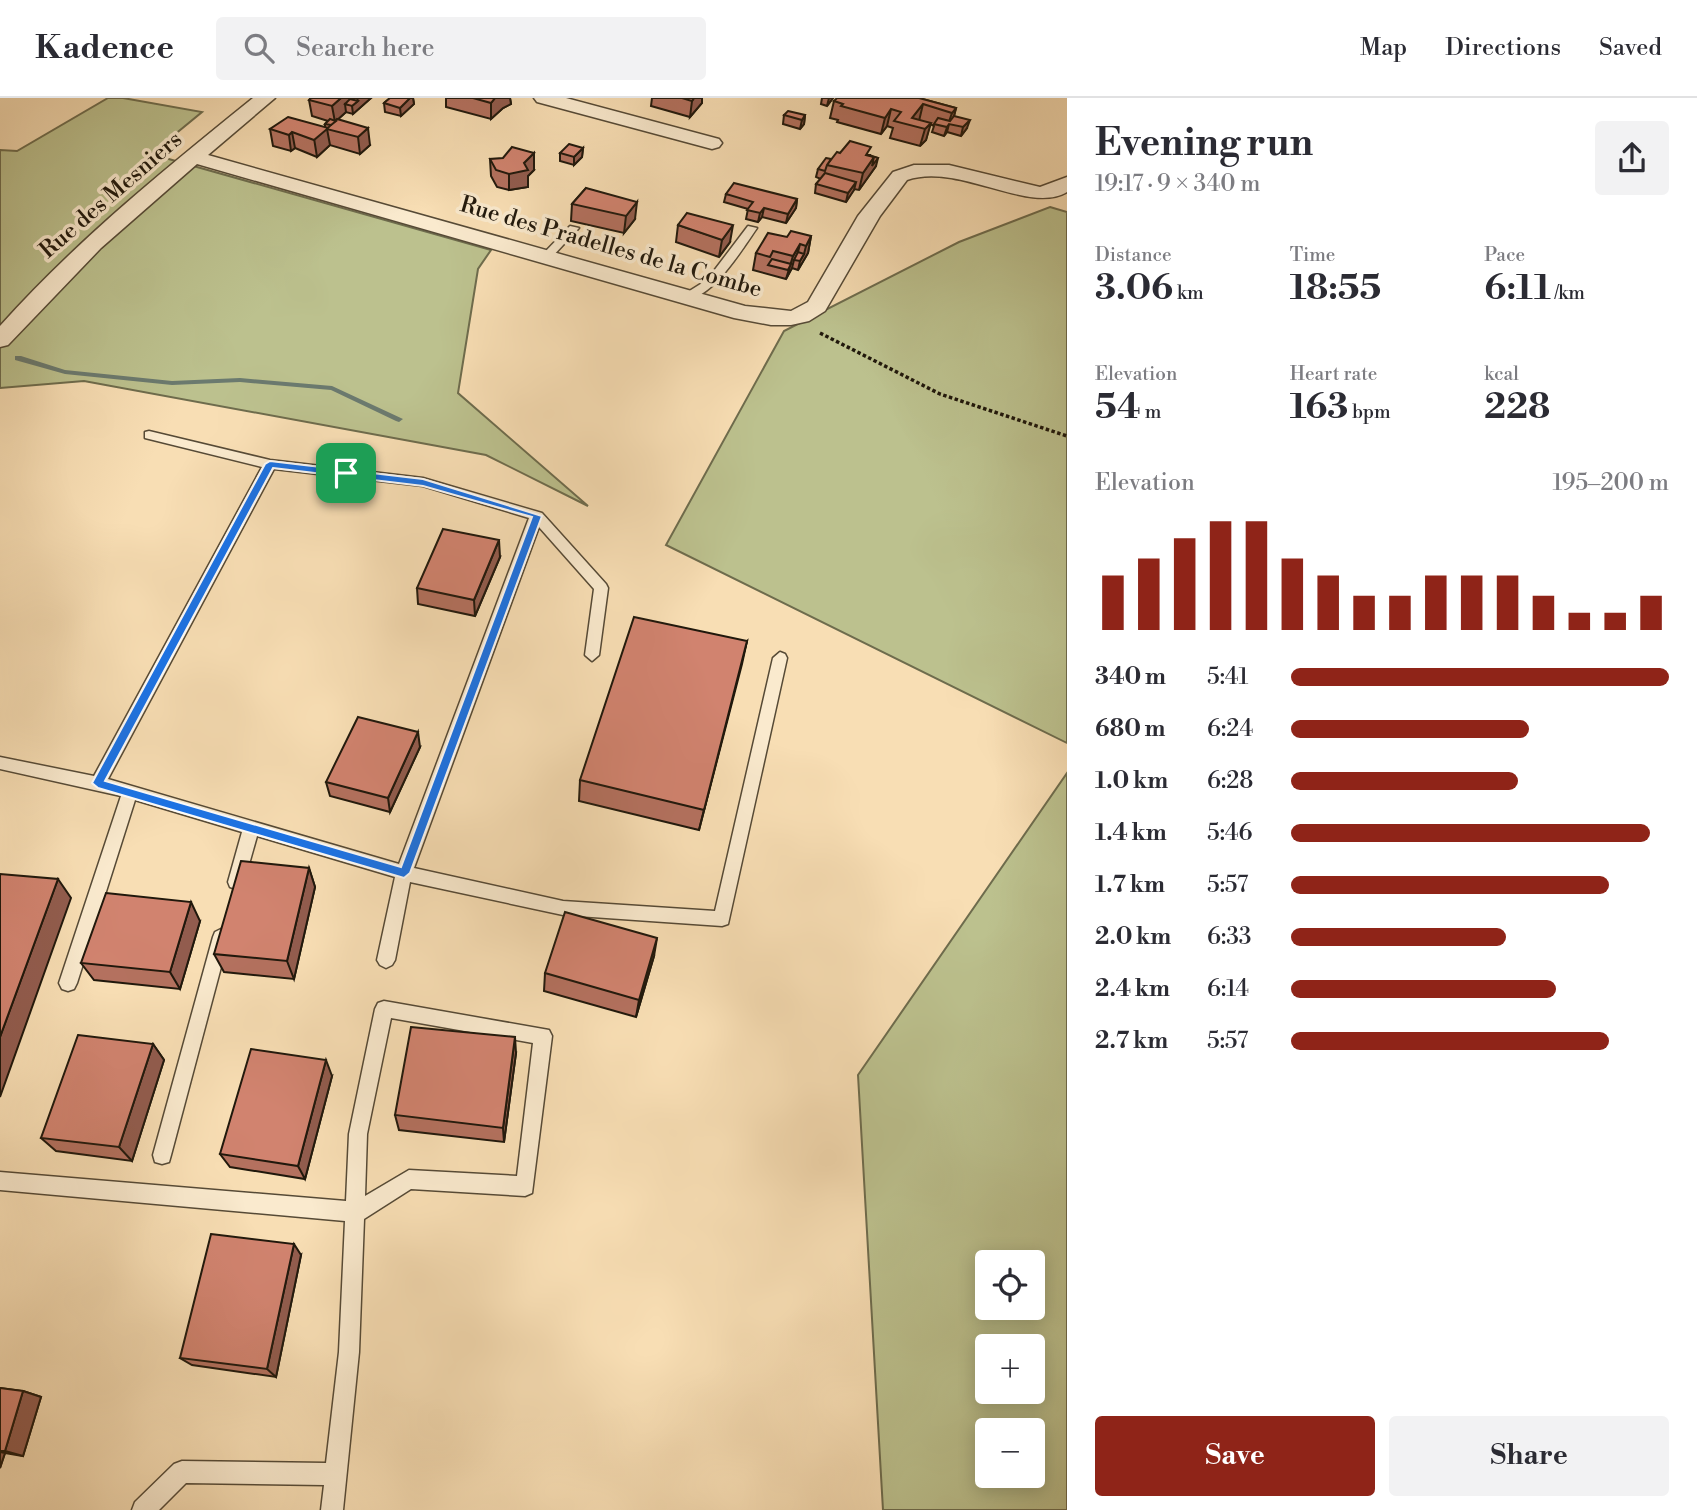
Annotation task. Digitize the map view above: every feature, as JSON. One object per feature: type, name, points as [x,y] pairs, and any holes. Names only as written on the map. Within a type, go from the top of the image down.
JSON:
[{"type":"street","name":"Rue des Mesniers","points":[[0,340],[55,280],[114,225],[265,98]]},
{"type":"street","points":[[544,98],[712,143]]},
{"type":"street","name":"Rue des Pradelles de la Combe","points":[[194,158],[687,298],[761,317],[788,319],[800,316]]},
{"type":"street","points":[[800,316],[817,306],[884,193],[900,176],[917,171],[942,170],[1040,194],[1055,191],[1067,183]]},
{"type":"lane","points":[[546,257],[574,228]]},
{"type":"lane","points":[[687,298],[711,282],[752,228]]},
{"type":"lane","points":[[149,435],[270,464],[423,482],[537,516],[601,588],[592,656]]},
{"type":"lane","points":[[98,783],[270,464]]},
{"type":"lane","points":[[386,960],[404,873],[537,516]]},
{"type":"lane","points":[[0,763],[98,783],[404,873],[563,908],[722,919],[780,657]]},
{"type":"lane","points":[[68,983],[130,792]]},
{"type":"lane","points":[[233,893],[251,828]]},
{"type":"lane","points":[[162,1154],[226,919]]},
{"type":"lane","points":[[0,1181],[357,1212],[409,1179],[525,1186],[543,1036],[384,1009],[358,1134],[357,1212],[349,1352],[332,1510]]},
{"type":"lane","points":[[144,1510],[182,1472],[335,1474]]},
{"type":"path","points":[[800,316],[821,334],[940,394],[1067,436]]},
{"type":"green space","points":[[108,98],[123,98],[202,112],[151,154],[491,250],[478,269],[458,393],[588,506],[486,455],[84,381],[0,388],[0,150],[17,151]]},
{"type":"green space","points":[[1050,207],[1067,212],[1067,743],[666,545],[784,331],[959,242]]},
{"type":"green space","points":[[1067,773],[1067,1510],[883,1510],[858,1075]]},
{"type":"building","points":[[341,98],[332,106],[309,100]]},
{"type":"building","points":[[390,98],[410,98],[400,108],[384,103]]},
{"type":"building","points":[[473,98],[495,98],[491,103]]},
{"type":"building","points":[[837,98],[919,98],[956,108],[952,113],[923,104],[912,118],[931,123],[925,129],[894,121],[901,112],[891,109],[885,118],[841,106],[843,104],[834,101]]},
{"type":"building","points":[[350,99],[358,101],[352,106],[345,104]]},
{"type":"building","points":[[788,111],[805,115],[802,120],[784,115]]},
{"type":"building","points":[[954,116],[970,120],[963,127],[934,124],[938,118],[950,121]]},
{"type":"building","points":[[288,117],[328,128],[337,119],[368,128],[358,137],[327,129],[314,140],[292,132],[289,135],[270,129]]},
{"type":"building","points":[[330,119],[336,121],[331,125],[325,124]]},
{"type":"building","points":[[850,141],[871,147],[866,155],[874,157],[863,173],[827,165]]},
{"type":"building","points":[[569,144],[583,148],[574,157],[560,153]]},
{"type":"building","points":[[512,147],[534,153],[524,163],[528,170],[509,174],[496,170],[490,159],[503,158]]},
{"type":"building","points":[[826,158],[831,159],[825,171],[818,169]]},
{"type":"building","points":[[825,173],[856,182],[848,193],[816,184]]},
{"type":"building","points":[[734,183],[797,199],[788,214],[764,208],[760,213],[747,210],[753,202],[726,194]]},
{"type":"building","points":[[586,188],[637,202],[626,216],[572,204]]},
{"type":"building","points":[[687,213],[733,225],[722,240],[678,225]]},
{"type":"building","points":[[791,231],[811,236],[806,246],[800,244],[793,256],[773,251],[770,257],[756,253],[768,233],[787,237]]},
{"type":"building","points":[[798,252],[804,254],[800,261],[794,260]]},
{"type":"building","points":[[772,259],[791,264],[788,270],[768,265]]},
{"type":"building","points":[[443,529],[499,540],[474,600],[417,588]]},
{"type":"building","points":[[634,617],[747,641],[704,810],[580,780]]},
{"type":"building","points":[[358,717],[418,732],[388,798],[326,782]]},
{"type":"building","points":[[241,861],[309,868],[287,961],[214,954]]},
{"type":"building","points":[[0,874],[58,879],[0,1037]]},
{"type":"building","points":[[106,893],[191,902],[170,972],[81,963]]},
{"type":"building","points":[[565,912],[657,938],[639,1000],[545,973]]},
{"type":"building","points":[[411,1027],[515,1037],[503,1128],[395,1115]]},
{"type":"building","points":[[78,1035],[153,1044],[119,1147],[41,1138]]},
{"type":"building","points":[[251,1049],[326,1060],[298,1166],[220,1154]]},
{"type":"building","points":[[211,1234],[294,1244],[267,1369],[180,1358]]},
{"type":"building","points":[[0,1388],[23,1391],[5,1451],[0,1451]]},
{"type":"waterway","points":[[18,358],[65,372],[172,383],[240,380],[332,388],[399,419]]},
{"type":"route","points":[[270,464],[346,473],[423,482],[537,516],[404,873],[98,783],[270,464]]}]
